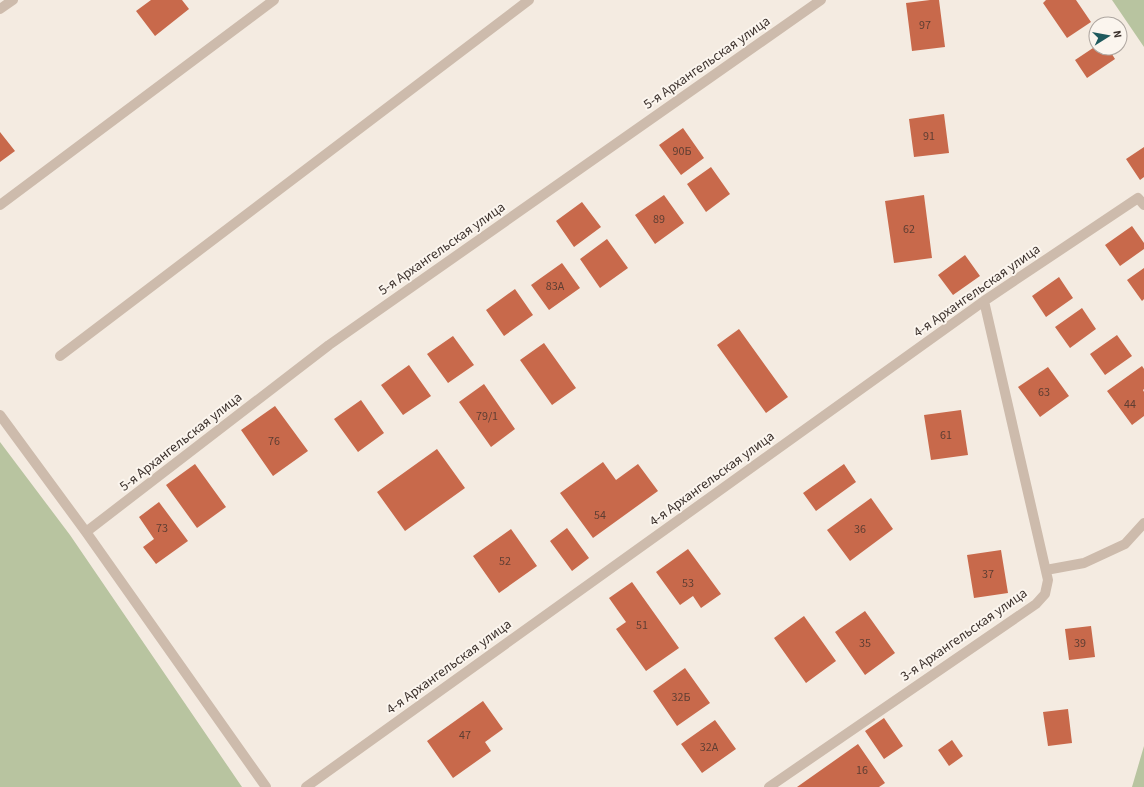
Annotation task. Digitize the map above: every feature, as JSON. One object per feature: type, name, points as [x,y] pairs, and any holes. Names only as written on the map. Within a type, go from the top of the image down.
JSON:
[{"type":"street","points":[[0,9],[13,0]]},
{"type":"street","points":[[0,205],[274,0]]},
{"type":"street","points":[[60,356],[529,0]]},
{"type":"street","name":"5-я Архангельская улица","points":[[86,532],[329,345],[821,0]]},
{"type":"street","name":"4-я Архангельская улица","points":[[306,787],[984,301],[1141,201]]},
{"type":"street","name":"3-я Архангельская улица","points":[[769,787],[1036,604],[1045,594],[1048,580],[1046,570],[984,301]]},
{"type":"street","points":[[0,415],[86,532],[266,787]]},
{"type":"street","points":[[1046,570],[1084,563],[1125,544],[1144,523]]},
{"type":"green space","points":[[1112,0],[1144,0],[1144,47],[1128,24],[1128,16],[1123,16]]},
{"type":"green space","points":[[0,442],[70,535],[242,787],[0,787]]},
{"type":"green space","points":[[1144,746],[1144,787],[1132,787]]},
{"type":"building","points":[[151,0],[182,0],[189,9],[155,36],[136,11]]},
{"type":"building","points":[[939,0],[945,47],[912,51],[906,3]]},
{"type":"building","points":[[1046,0],[1076,0],[1088,18],[1088,24],[1067,38],[1043,3]]},
{"type":"building","points":[[1088,51],[1088,56],[1113,56],[1115,59],[1087,78],[1075,60]]},
{"type":"building","points":[[944,114],[949,153],[914,157],[909,119]]},
{"type":"building","points":[[683,128],[704,158],[681,175],[659,145]]},
{"type":"building","points":[[0,132],[15,151],[0,162]]},
{"type":"building","points":[[1144,147],[1144,177],[1140,180],[1126,159]]},
{"type":"building","points":[[711,167],[730,194],[706,212],[687,184]]},
{"type":"building","points":[[664,195],[684,223],[655,244],[635,215]]},
{"type":"building","points":[[924,195],[932,258],[894,263],[885,201]]},
{"type":"building","points":[[582,202],[601,227],[574,247],[556,221]]},
{"type":"building","points":[[1132,226],[1144,243],[1144,249],[1120,266],[1105,245]]},
{"type":"building","points":[[607,239],[628,268],[600,288],[580,259]]},
{"type":"building","points":[[965,255],[980,276],[953,295],[938,275]]},
{"type":"building","points":[[562,263],[580,288],[549,310],[531,285]]},
{"type":"building","points":[[1144,268],[1144,299],[1142,301],[1127,280]]},
{"type":"building","points":[[1059,277],[1073,298],[1046,317],[1032,296]]},
{"type":"building","points":[[515,289],[533,315],[504,336],[486,310]]},
{"type":"building","points":[[1082,308],[1096,329],[1070,348],[1055,327]]},
{"type":"building","points":[[739,329],[788,397],[766,413],[717,345]]},
{"type":"building","points":[[1117,335],[1132,356],[1105,375],[1090,354]]},
{"type":"building","points":[[453,336],[474,365],[448,383],[427,354]]},
{"type":"building","points":[[544,343],[576,388],[552,405],[520,360]]},
{"type":"building","points":[[409,365],[431,396],[403,415],[381,385]]},
{"type":"building","points":[[1142,366],[1144,369],[1144,416],[1132,425],[1107,391]]},
{"type":"building","points":[[1048,367],[1069,396],[1040,417],[1018,387]]},
{"type":"building","points":[[484,384],[515,429],[491,447],[459,402]]},
{"type":"building","points":[[361,400],[384,433],[358,452],[334,419]]},
{"type":"building","points":[[275,406],[308,451],[273,476],[241,430]]},
{"type":"building","points":[[961,410],[968,455],[931,460],[924,415]]},
{"type":"building","points":[[437,449],[465,488],[405,531],[377,492]]},
{"type":"building","points":[[603,462],[616,480],[638,464],[658,491],[593,538],[560,493]]},
{"type":"building","points":[[195,464],[226,507],[197,528],[166,485]]},
{"type":"building","points":[[844,464],[856,482],[816,511],[803,493]]},
{"type":"building","points":[[871,498],[893,529],[850,561],[827,530]]},
{"type":"building","points":[[159,502],[188,541],[156,564],[143,547],[154,539],[139,517]]},
{"type":"building","points":[[567,528],[589,558],[572,571],[550,541]]},
{"type":"building","points":[[511,529],[537,566],[499,593],[473,556]]},
{"type":"building","points":[[688,549],[721,594],[701,608],[693,596],[680,605],[656,572]]},
{"type":"building","points":[[1001,550],[1008,593],[974,598],[967,555]]},
{"type":"building","points":[[632,582],[679,648],[646,671],[616,629],[626,622],[609,598]]},
{"type":"building","points":[[865,611],[895,653],[865,675],[835,632]]},
{"type":"building","points":[[804,616],[836,661],[806,683],[774,638]]},
{"type":"building","points":[[1091,626],[1095,657],[1069,660],[1065,629]]},
{"type":"building","points":[[685,668],[710,703],[677,726],[653,691]]},
{"type":"building","points":[[483,701],[503,729],[485,742],[491,751],[453,778],[427,741]]},
{"type":"building","points":[[1068,709],[1072,743],[1048,746],[1043,712]]},
{"type":"building","points":[[884,718],[903,746],[884,759],[865,731]]},
{"type":"building","points":[[715,720],[736,749],[702,773],[681,744]]},
{"type":"building","points":[[952,740],[963,756],[949,766],[938,750]]},
{"type":"building","points":[[858,744],[885,783],[879,787],[797,787]]}]
